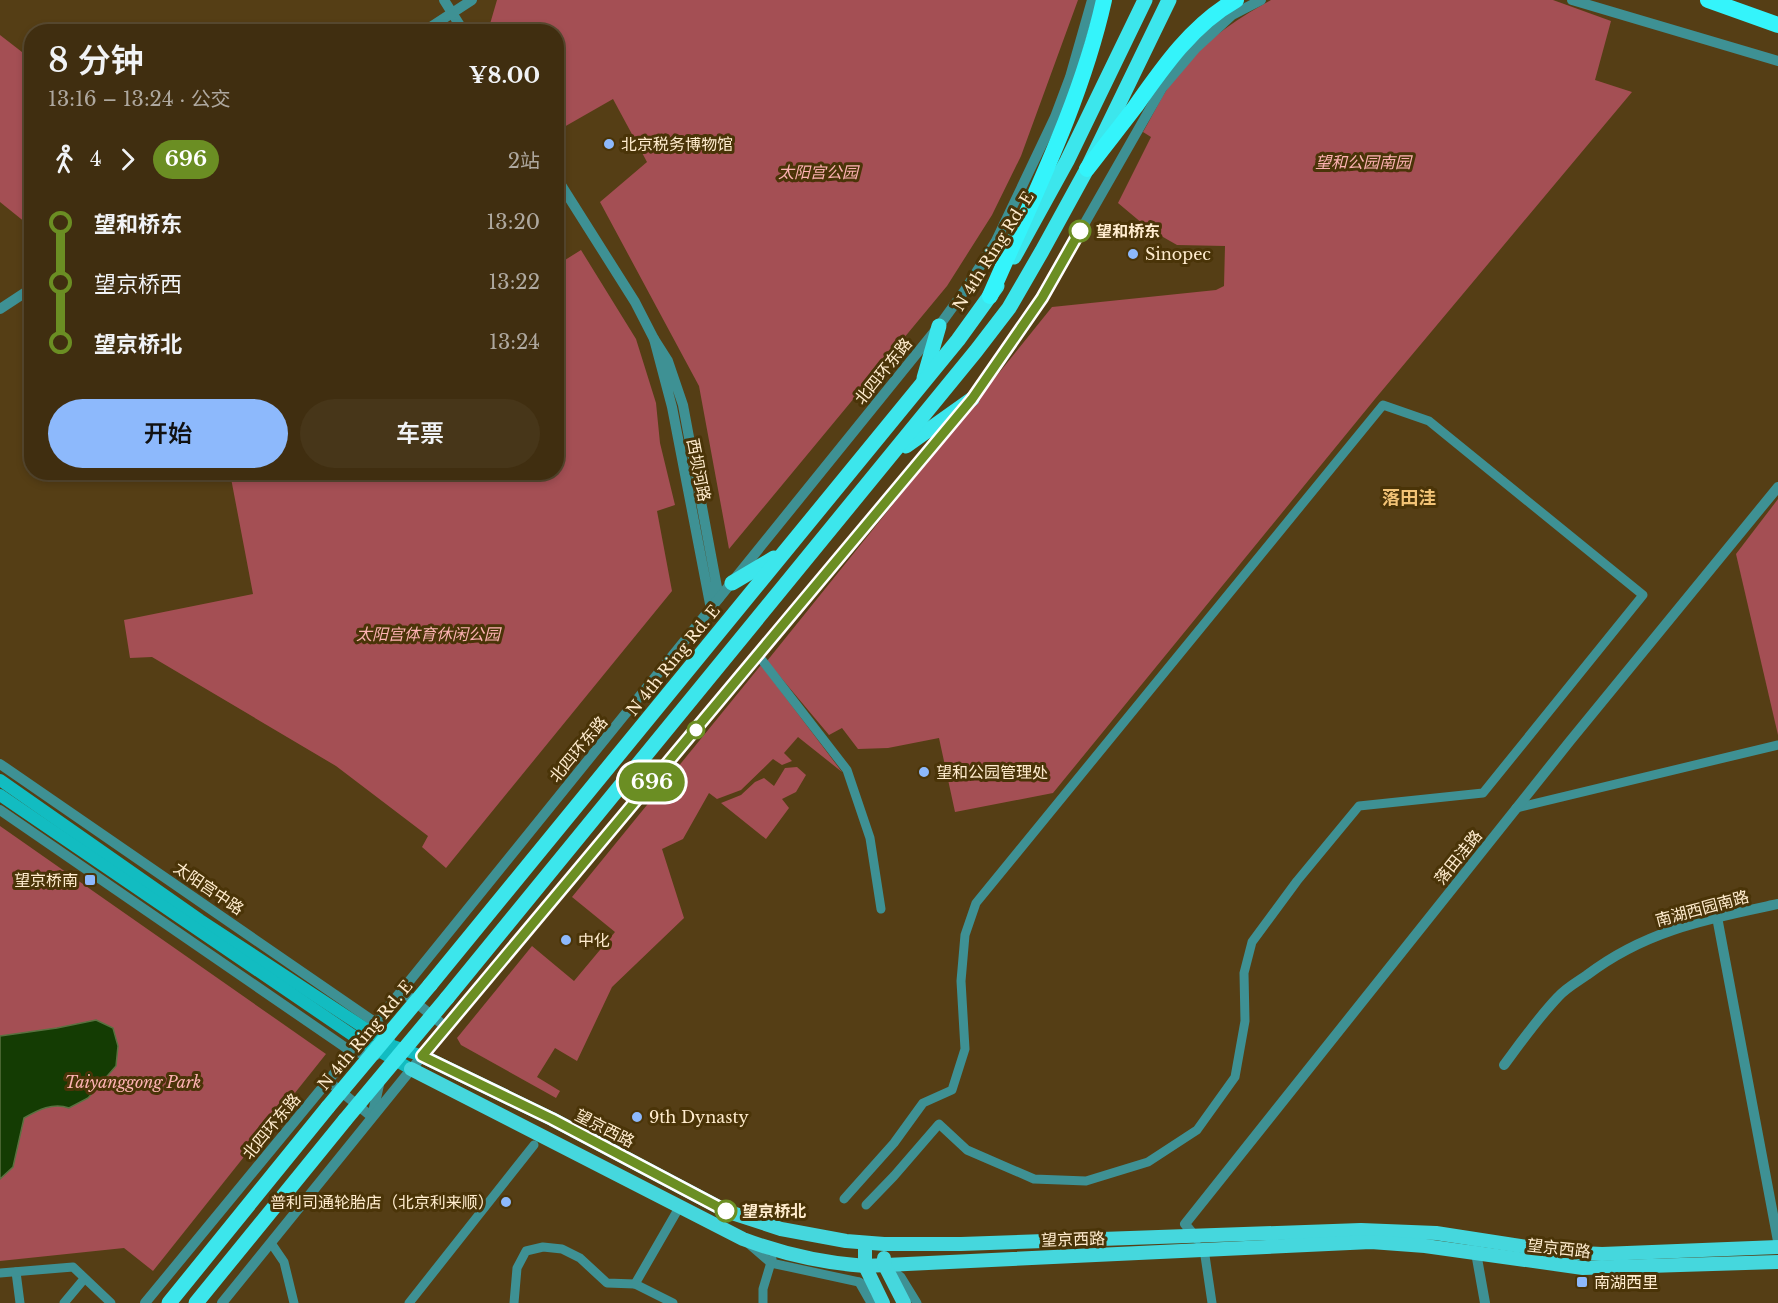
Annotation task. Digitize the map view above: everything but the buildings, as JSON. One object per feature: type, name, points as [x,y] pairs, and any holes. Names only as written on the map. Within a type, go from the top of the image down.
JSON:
[{"type":"highway","points":[[990,296],[1078,93],[1096,36],[1104,0]]},
{"type":"highway","name":"N 4th Ring Rd. E","points":[[169,1303],[922,384],[990,296],[1067,161],[1145,0]]},
{"type":"highway","points":[[196,1303],[889,458],[1009,308],[1087,169],[1169,0]]},
{"type":"highway","points":[[1087,169],[1161,70],[1190,37],[1224,6],[1236,0]]},
{"type":"highway","points":[[1708,0],[1778,24]]},
{"type":"highway","points":[[1730,0],[1778,24]]},
{"type":"highway","points":[[922,384],[939,326]]},
{"type":"highway","points":[[889,458],[972,399]]},
{"type":"highway","points":[[732,583],[785,552]]},
{"type":"main road","name":"太阳宫中路","points":[[0,780],[200,920],[369,1032]]},
{"type":"main road","points":[[0,795],[181,919],[369,1032],[411,1069]]},
{"type":"main road","points":[[389,1051],[422,1056]]},
{"type":"main road","name":"望京西路","points":[[422,1056],[552,1119],[726,1211],[781,1229],[813,1236],[884,1244],[1195,1237],[1361,1230],[1436,1233],[1528,1262],[1582,1268],[1778,1262]]},
{"type":"main road","name":"望京西路","points":[[411,1069],[680,1206],[773,1257],[865,1266],[1371,1242],[1602,1254],[1778,1247]]},
{"type":"main road","points":[[865,1243],[865,1266],[876,1299]]},
{"type":"main road","points":[[884,1244],[884,1264],[904,1303]]},
{"type":"street","points":[[444,0],[459,24]]},
{"type":"street","points":[[435,24],[472,0]]},
{"type":"street","name":"北四环东路","points":[[145,1303],[369,1032],[939,326],[996,241],[1055,117],[1070,77],[1092,0]]},
{"type":"street","points":[[222,1303],[411,1069],[972,399],[1042,298],[1162,88],[1196,48],[1232,15],[1261,0]]},
{"type":"street","points":[[1572,0],[1778,61]]},
{"type":"street","name":"西坝河路","points":[[564,190],[635,302],[668,361],[683,405],[719,598]]},
{"type":"street","points":[[0,309],[24,293]]},
{"type":"street","name":"西坝河路","points":[[654,339],[672,407],[711,609]]},
{"type":"street","points":[[844,1199],[894,1143],[923,1103],[952,1090],[965,1049],[961,981],[965,935],[976,903],[1383,405],[1429,421],[1643,595],[1483,793],[1359,806],[1297,880],[1252,942],[1244,973],[1245,1021],[1235,1077],[1197,1130],[1148,1162],[1086,1181],[1034,1179],[967,1150],[939,1124],[866,1205]]},
{"type":"street","name":"落田洼路","points":[[1195,1237],[1185,1224],[1516,808],[1778,487]]},
{"type":"street","points":[[758,656],[848,770],[870,838],[881,909]]},
{"type":"street","points":[[1516,808],[1778,745]]},
{"type":"street","name":"太阳宫中路","points":[[0,764],[169,881],[369,1032]]},
{"type":"street","points":[[0,803],[4,813],[352,1052],[389,1051]]},
{"type":"street","points":[[169,881],[200,920]]},
{"type":"street","name":"南湖西园南路","points":[[1504,1065],[1559,995],[1597,967],[1630,947],[1673,928],[1778,904]]},
{"type":"street","points":[[146,910],[181,919]]},
{"type":"street","points":[[1717,917],[1778,1240]]},
{"type":"street","points":[[372,1117],[402,991],[447,1028]]},
{"type":"street","points":[[328,1081],[372,1117]]},
{"type":"street","points":[[409,1303],[534,1145]]},
{"type":"street","points":[[635,1284],[680,1206]]},
{"type":"street","points":[[1195,1237],[1204,1249],[1212,1303]]},
{"type":"street","points":[[271,1244],[284,1262],[294,1303]]},
{"type":"street","points":[[1475,1246],[1485,1303]]},
{"type":"street","points":[[514,1303],[517,1268],[526,1251],[543,1247],[562,1249],[580,1258],[608,1283],[635,1284],[673,1303]]},
{"type":"street","points":[[764,1303],[763,1289],[773,1257],[859,1282],[876,1299]]},
{"type":"street","points":[[884,1264],[902,1277],[917,1303]]},
{"type":"street","points":[[859,1282],[865,1266]]},
{"type":"street","points":[[0,1273],[73,1267],[111,1303]]},
{"type":"street","points":[[16,1272],[20,1303]]},
{"type":"street","points":[[64,1303],[84,1279]]},
{"type":"green space","name":"太阳宫公园","points":[[497,0],[1078,0],[1021,156],[992,215],[947,286],[729,549],[699,386],[600,202],[647,162],[613,99],[564,127],[564,24],[490,24]]},
{"type":"green space","name":"望和公园南园","points":[[1271,0],[1553,0],[1611,21],[1595,80],[1632,92],[1375,399],[1053,793],[955,812],[939,738],[888,748],[858,749],[842,728],[829,735],[767,661],[1052,307],[1216,290],[1224,286],[1225,246],[1177,245],[1149,229],[1118,203],[1151,137],[1143,132],[1174,79],[1184,66],[1218,34]]},
{"type":"green space","points":[[0,35],[24,54],[24,221],[0,202]]},
{"type":"green space","name":"太阳宫体育休闲公园","points":[[581,250],[636,339],[656,403],[660,443],[675,505],[657,511],[672,591],[446,868],[422,847],[428,836],[336,766],[152,657],[130,658],[124,620],[253,594],[231,480],[564,480],[564,258],[565,260]]},
{"type":"green space","points":[[1778,499],[1778,735],[1736,554]]},
{"type":"green space","points":[[761,665],[842,772],[798,737],[784,753],[792,761],[782,765],[773,759],[741,790],[717,799],[709,793],[683,839],[662,849],[684,918],[612,987],[577,1061],[555,1048],[537,1077],[560,1091],[556,1098],[461,1045],[457,1038],[532,946],[574,981],[615,932],[572,897]]},
{"type":"green space","points":[[797,767],[806,775],[796,792],[782,799],[789,808],[766,839],[721,803],[741,795],[755,782],[764,778],[774,786],[785,768]]},
{"type":"green space","name":"Taiyanggong Park","points":[[0,826],[326,1054],[153,1271],[124,1248],[0,1261]]},
{"type":"shaded area","points":[[96,1020],[113,1028],[118,1046],[116,1066],[88,1098],[69,1108],[51,1106],[24,1118],[13,1167],[0,1179],[0,1036]]},
{"type":"bus line","name":"696","points":[[726,1211],[552,1119],[422,1056],[972,399],[1042,298],[1080,231]]},
{"type":"place","name":"北京税务博物馆","points":[[609,144]]},
{"type":"place","name":"望和桥东","points":[[1080,231]]},
{"type":"place","name":"Sinopec","points":[[1133,254]]},
{"type":"place","name":"望和公园管理处","points":[[924,772]]},
{"type":"place","name":"望京桥南","points":[[90,880]]},
{"type":"place","name":"中化","points":[[566,940]]},
{"type":"place","name":"9th Dynasty","points":[[637,1117]]},
{"type":"place","name":"普利司通轮胎店（北京利来顺）","points":[[506,1202]]},
{"type":"place","name":"望京桥北","points":[[726,1211]]},
{"type":"place","name":"南湖西里","points":[[1582,1282]]},
{"type":"district","name":"落田洼","points":[[1409,498]]}]
